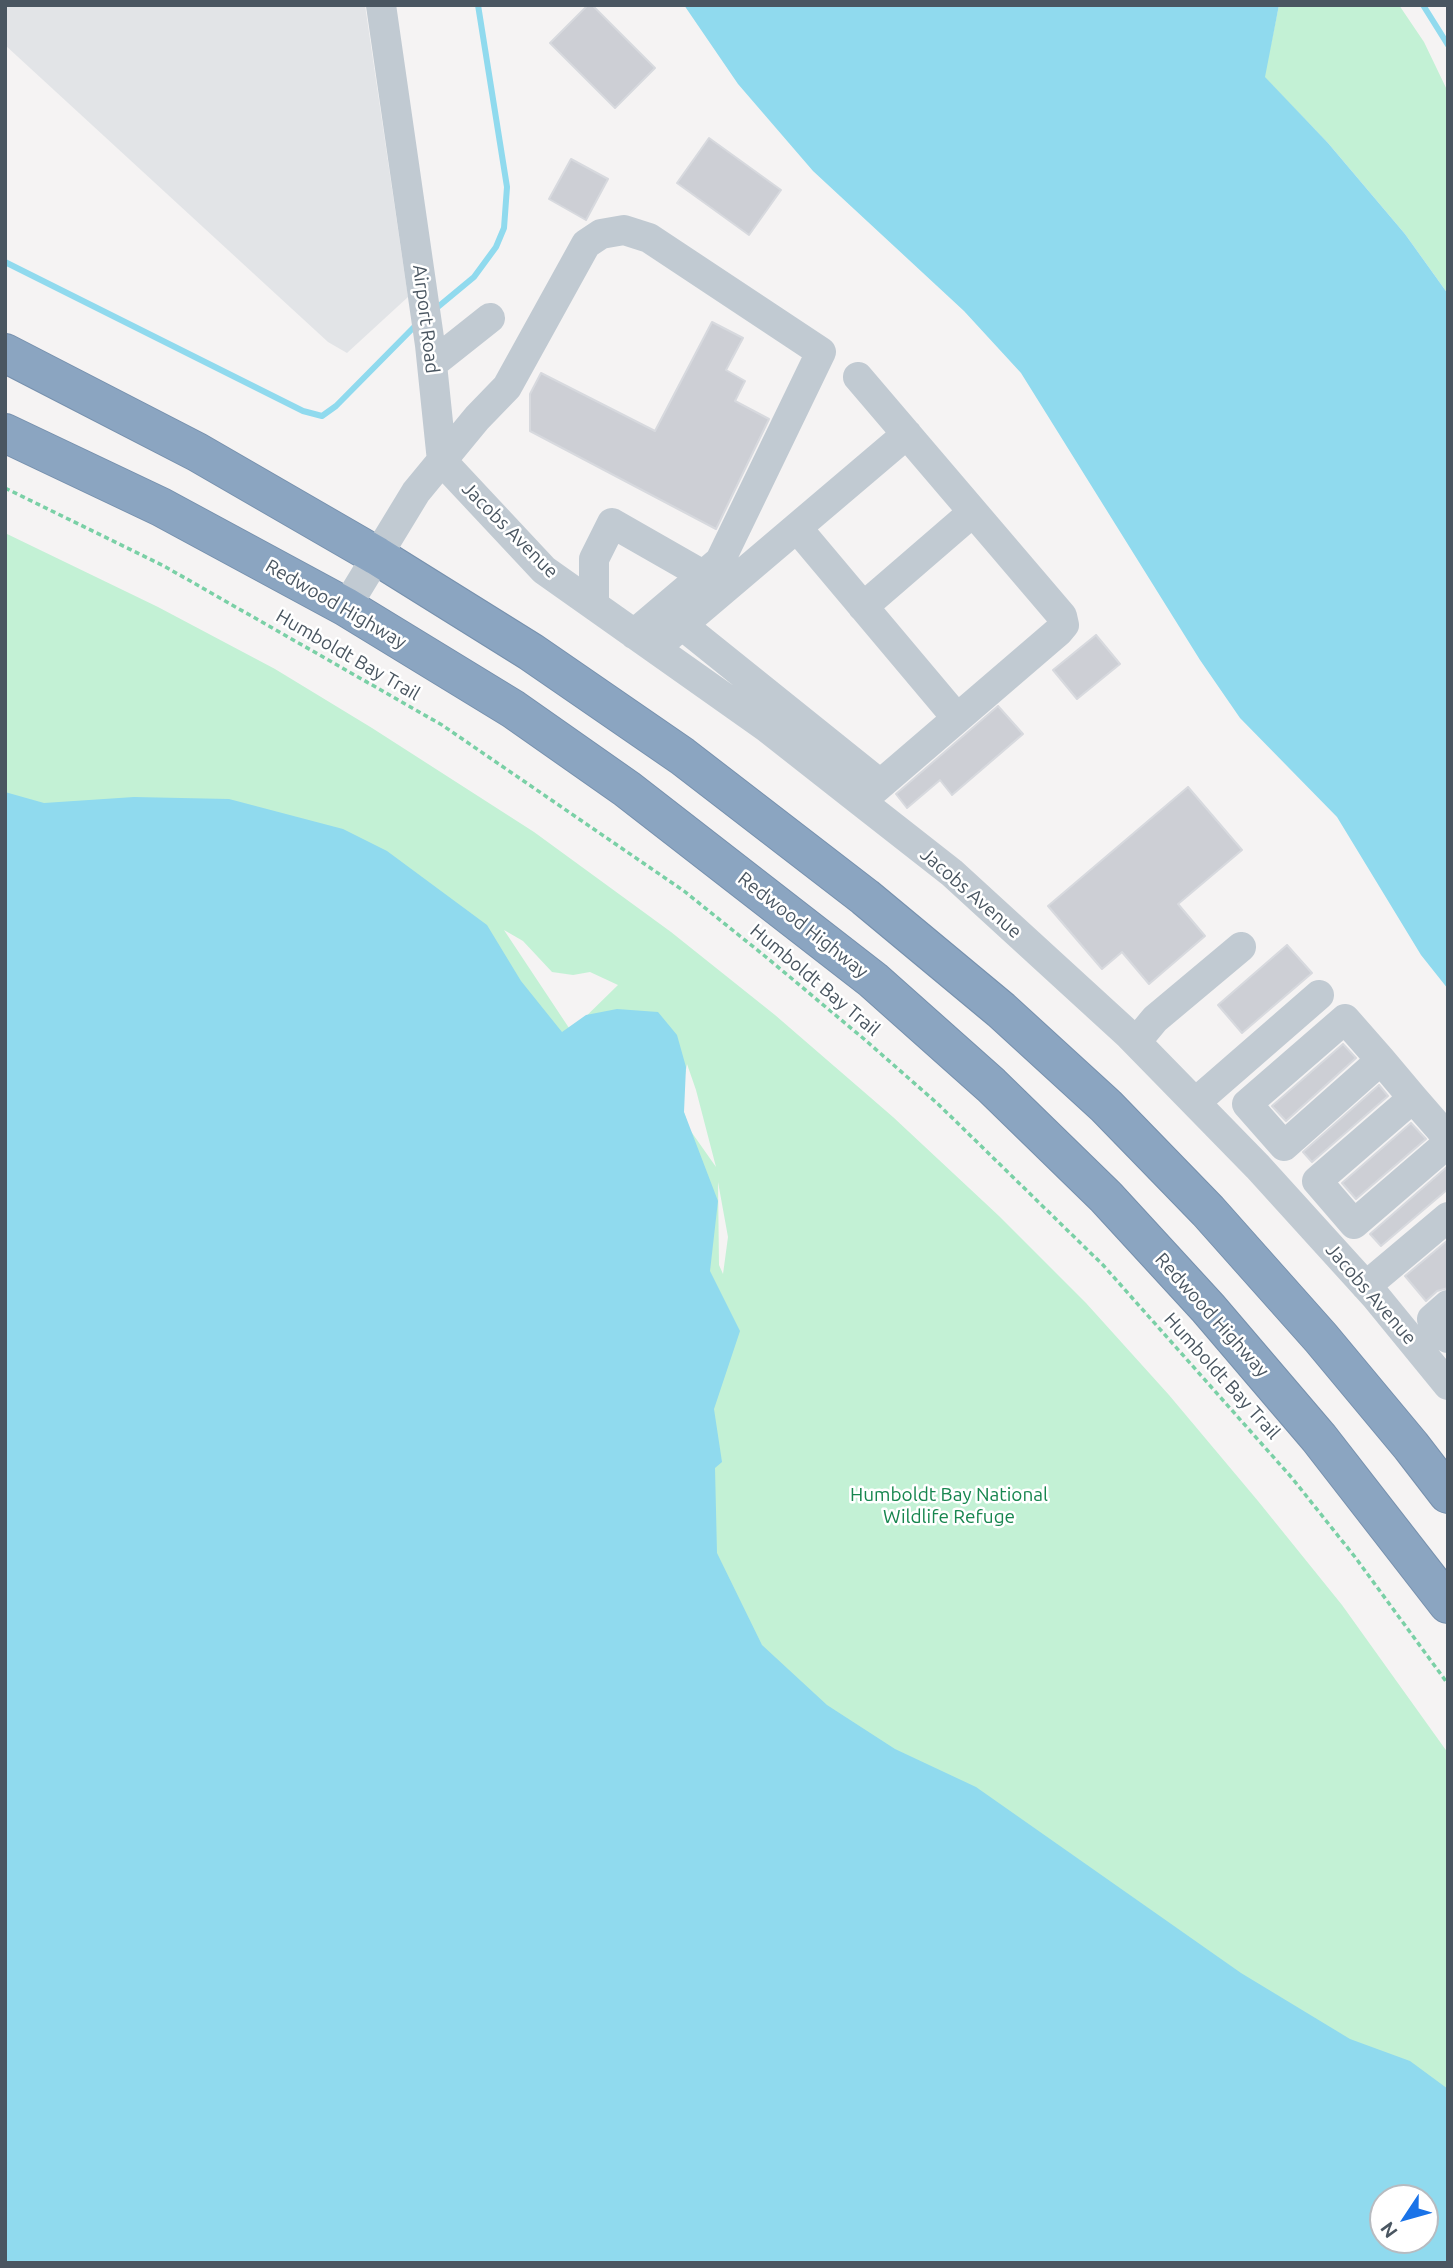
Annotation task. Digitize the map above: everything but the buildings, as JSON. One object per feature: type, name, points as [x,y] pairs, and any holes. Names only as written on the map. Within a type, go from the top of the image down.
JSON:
[{"type":"highway","points":[[5,354],[197,452],[377,556],[531,652],[682,756],[865,897],[1001,1010],[1106,1106],[1208,1211],[1321,1338],[1448,1494]]},
{"type":"highway","name":"Redwood Highway","points":[[5,433],[160,507],[346,607],[513,709],[627,789],[873,980],[991,1086],[1106,1197],[1208,1308],[1361,1490],[1448,1604]]},
{"type":"street","name":"Airport Road","points":[[381,5],[421,278],[442,461]]},
{"type":"street","points":[[346,607],[416,492],[477,418],[507,387],[586,244],[601,234],[624,230],[649,238],[821,352],[720,561],[703,575],[645,641]]},
{"type":"street","points":[[431,354],[490,318]]},
{"type":"street","points":[[858,377],[1062,616],[1064,625],[870,793]]},
{"type":"street","points":[[645,641],[682,625],[907,434]]},
{"type":"street","name":"Jacobs Avenue","points":[[442,461],[544,570],[725,698],[797,735],[870,793],[951,873],[1136,1042],[1196,1101],[1366,1286],[1448,1385]]},
{"type":"street","points":[[863,607],[974,512]]},
{"type":"street","points":[[594,605],[594,559],[612,523],[703,575]]},
{"type":"street","points":[[796,528],[957,717]]},
{"type":"street","points":[[682,625],[741,673],[797,735]]},
{"type":"street","points":[[725,698],[741,673]]},
{"type":"street","points":[[1136,1042],[1155,1019],[1241,947]]},
{"type":"street","points":[[1196,1101],[1319,995]]},
{"type":"street","points":[[1381,1060],[1448,1138]]},
{"type":"street","points":[[1413,1098],[1317,1181],[1354,1224],[1448,1143]]},
{"type":"street","points":[[1366,1286],[1448,1217]]},
{"type":"street","points":[[1448,1305],[1432,1319],[1448,1338]]},
{"type":"path","name":"Humboldt Bay Trail","points":[[5,488],[164,566],[442,725],[684,891],[776,965],[937,1104],[1103,1265],[1292,1478],[1355,1557],[1448,1684]]},
{"type":"shaded area","points":[[5,5],[365,5],[408,297],[347,353],[328,342],[5,45]]},
{"type":"green space","points":[[1279,5],[1399,5],[1424,42],[1448,92],[1448,294],[1405,234],[1328,143],[1264,77]]},
{"type":"green space","name":"Humboldt Bay National Wildlife Refuge","points":[[5,533],[158,607],[275,669],[534,832],[671,932],[775,1015],[893,1117],[999,1216],[1086,1303],[1169,1395],[1258,1501],[1342,1605],[1448,1753],[1448,2263],[5,2263]],"holes":[[[504,930],[523,941],[552,972],[573,975],[590,972],[618,985],[571,1031]],[[687,1064],[696,1090],[716,1167],[690,1130],[680,1101]],[[718,1182],[728,1237],[723,1274],[719,1265]]]},
{"type":"water","points":[[684,5],[1279,5],[1265,77],[1328,143],[1405,234],[1448,294],[1448,989],[1421,955],[1337,817],[1240,718],[1200,660],[1021,373],[964,311],[813,171],[738,84]]},
{"type":"water","points":[[5,792],[44,803],[134,797],[229,799],[343,829],[387,851],[487,925],[521,981],[562,1032],[586,1015],[617,1009],[658,1012],[677,1035],[686,1067],[684,1112],[718,1201],[710,1271],[740,1331],[714,1409],[722,1462],[715,1468],[717,1553],[762,1645],[827,1705],[895,1749],[976,1787],[1241,1973],[1350,2039],[1410,2061],[1448,2089],[1448,2263],[5,2263]]},
{"type":"waterway","points":[[433,311],[474,277],[496,247],[504,228],[507,187],[478,5]]},
{"type":"waterway","points":[[1423,5],[1448,45]]},
{"type":"waterway","points":[[5,262],[303,411],[322,416],[336,406],[419,322]]}]
